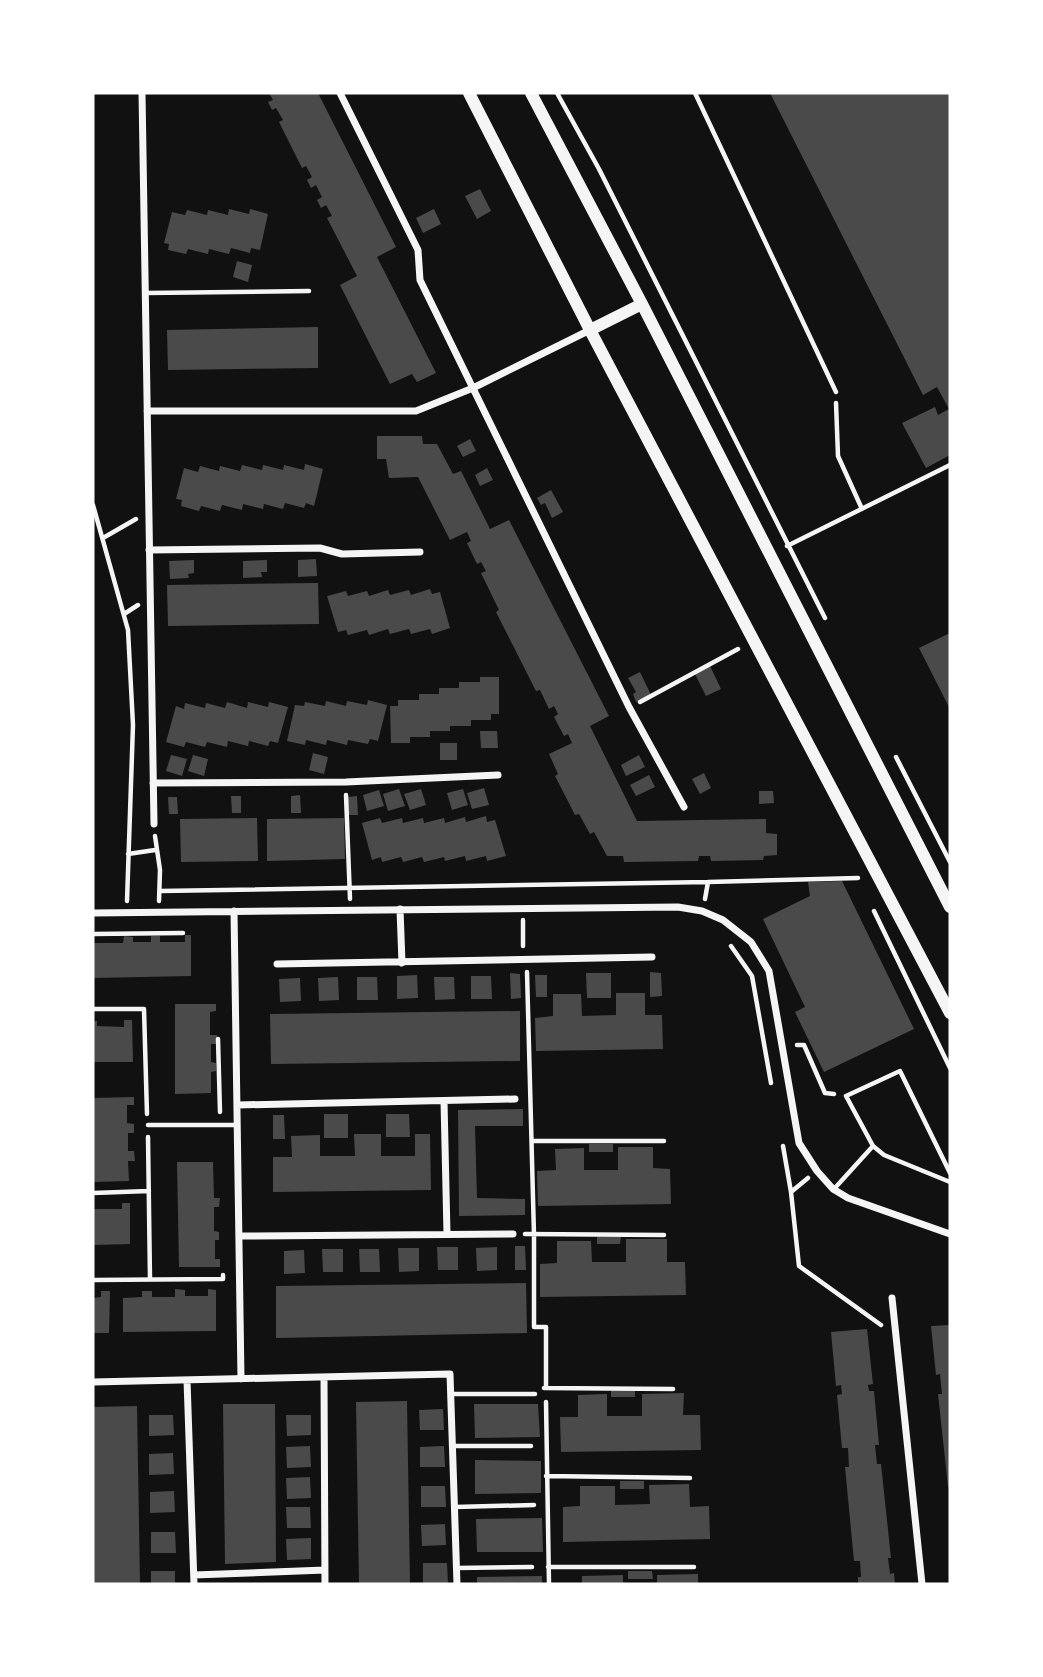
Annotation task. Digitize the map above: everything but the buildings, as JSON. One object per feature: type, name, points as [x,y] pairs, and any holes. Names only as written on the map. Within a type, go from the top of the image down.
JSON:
[{"type":"street","points":[[142,93],[154,824]]},
{"type":"street","points":[[340,93],[418,250],[420,280],[629,707],[684,807]]},
{"type":"street","points":[[469,93],[590,331],[950,1013]]},
{"type":"street","points":[[531,93],[771,554],[950,906]]},
{"type":"street","points":[[147,411],[416,411],[474,388],[642,304]]},
{"type":"street","points":[[149,550],[320,548],[342,554],[419,552]]},
{"type":"street","points":[[153,783],[346,782],[498,775]]},
{"type":"street","points":[[93,913],[678,907],[702,911],[723,920],[751,942],[769,971],[799,1143],[817,1171],[834,1189],[870,1207],[949,1233]]},
{"type":"street","points":[[400,909],[402,963]]},
{"type":"street","points":[[234,911],[241,1379]]},
{"type":"street","points":[[277,964],[652,957]]},
{"type":"street","points":[[237,1105],[515,1100]]},
{"type":"street","points":[[444,1101],[447,1234]]},
{"type":"street","points":[[240,1236],[513,1234]]},
{"type":"street","points":[[892,1298],[922,1584]]},
{"type":"street","points":[[93,1382],[450,1374],[457,1584]]},
{"type":"street","points":[[324,1377],[325,1584]]},
{"type":"street","points":[[187,1380],[194,1584]]},
{"type":"street","points":[[194,1575],[325,1570]]},
{"type":"lane","points":[[695,93],[836,392]]},
{"type":"lane","points":[[145,293],[309,291]]},
{"type":"lane","points":[[950,1173],[900,1070],[846,1096],[873,1146],[884,1154],[950,1182]]},
{"type":"lane","points":[[148,1125],[237,1125]]},
{"type":"lane","points":[[834,1189],[873,1146]]},
{"type":"lane","points":[[451,1394],[535,1394]]},
{"type":"lane","points":[[452,1446],[531,1446]]},
{"type":"lane","points":[[455,1507],[534,1505]]},
{"type":"lane","points":[[456,1568],[533,1567]]},
{"type":"path","points":[[557,93],[599,169],[825,619]]},
{"type":"path","points":[[836,392],[838,456],[863,509]]},
{"type":"path","points":[[771,554],[950,465]]},
{"type":"path","points":[[93,505],[128,630],[133,725],[126,912]]},
{"type":"path","points":[[103,538],[148,512]]},
{"type":"path","points":[[629,707],[738,649]]},
{"type":"path","points":[[893,753],[950,862]]},
{"type":"path","points":[[346,782],[350,910]]},
{"type":"path","points":[[154,824],[160,870],[159,912]]},
{"type":"path","points":[[128,854],[156,850]]},
{"type":"path","points":[[160,891],[708,883],[858,877]]},
{"type":"path","points":[[702,911],[708,883]]},
{"type":"path","points":[[523,909],[532,1141],[534,1327],[546,1328],[549,1584]]},
{"type":"path","points":[[93,934],[183,933]]},
{"type":"path","points":[[931,1030],[950,1068]]},
{"type":"path","points":[[782,1044],[804,1045],[825,1093],[846,1096]]},
{"type":"path","points":[[532,1141],[664,1141]]},
{"type":"path","points":[[93,1193],[149,1191]]},
{"type":"path","points":[[513,1234],[664,1236]]},
{"type":"path","points":[[93,1280],[223,1279]]},
{"type":"path","points":[[535,1394],[546,1387],[673,1389]]},
{"type":"path","points":[[546,1476],[690,1478]]},
{"type":"path","points":[[547,1567],[694,1567]]}]
